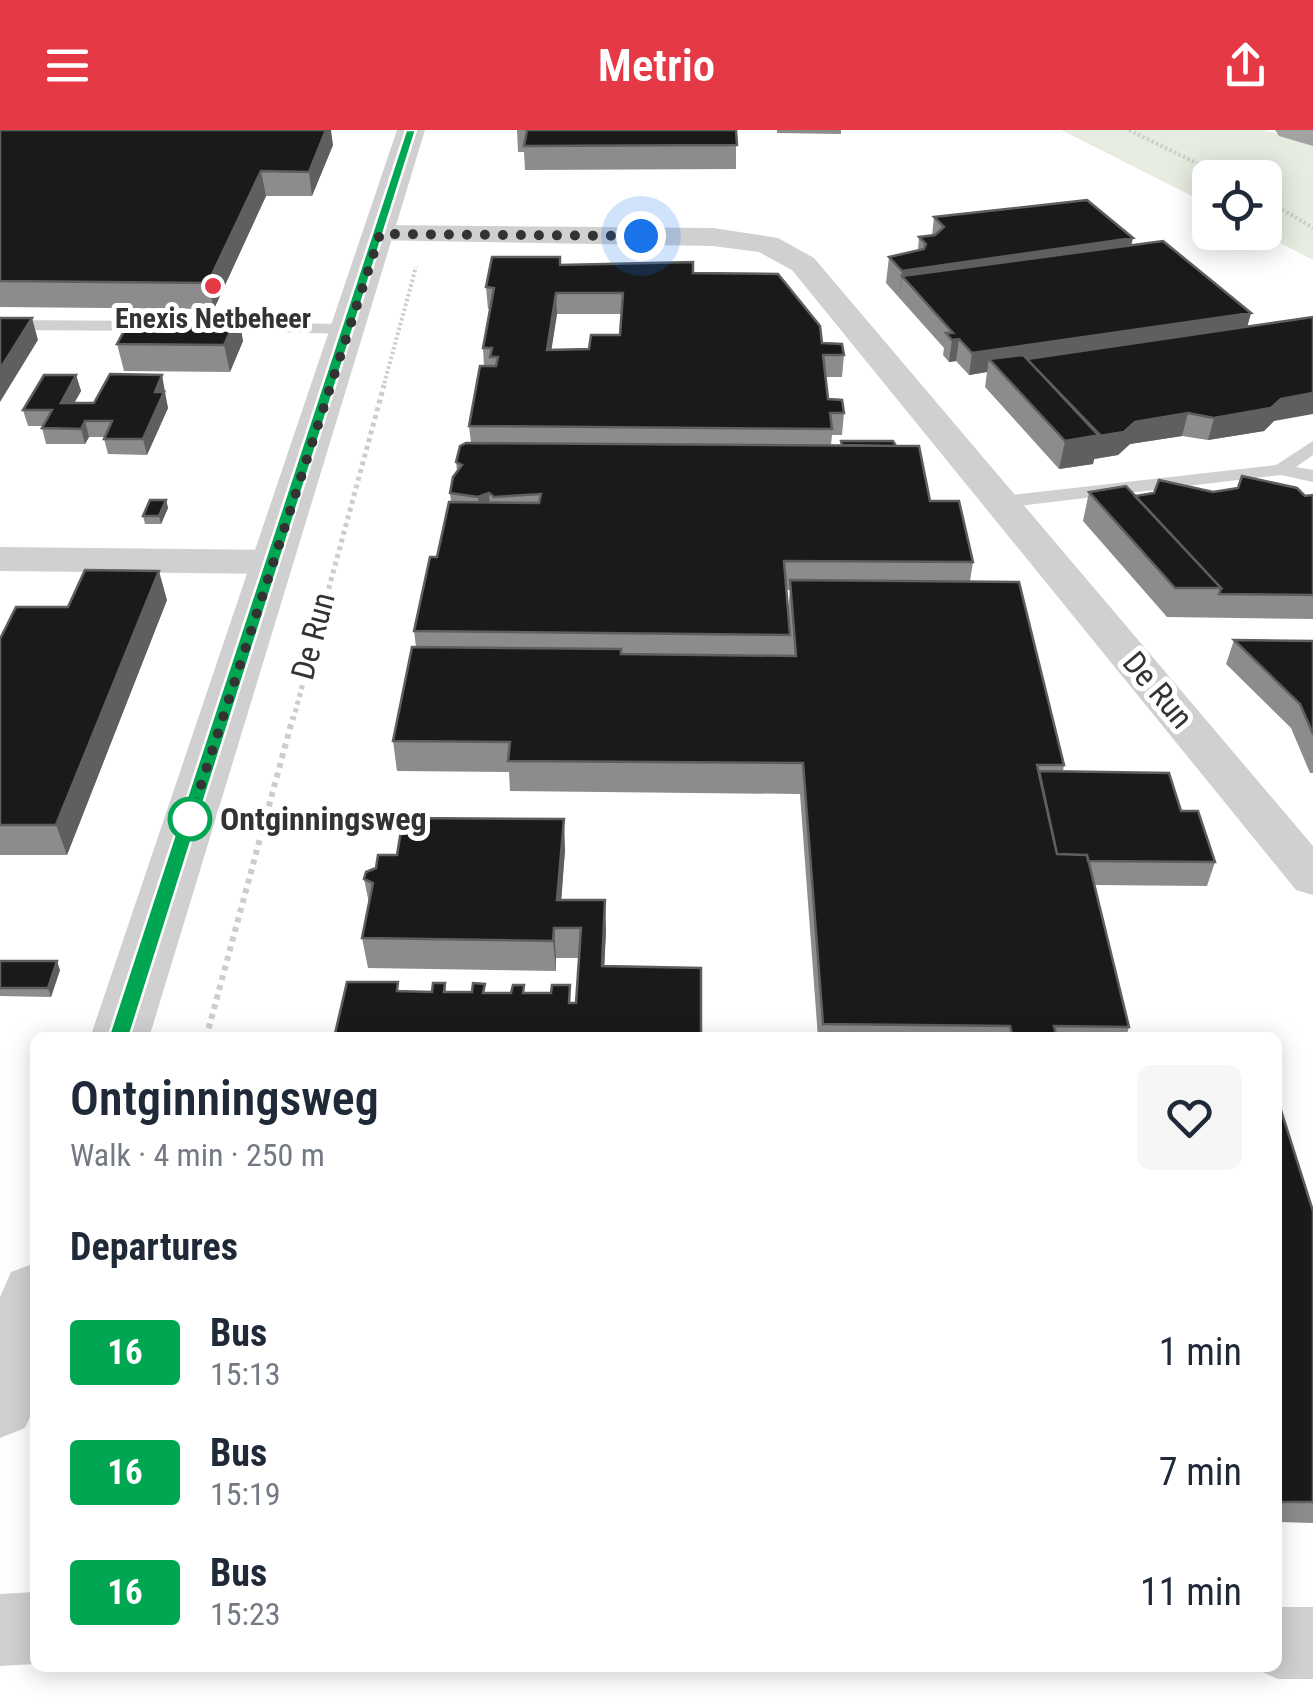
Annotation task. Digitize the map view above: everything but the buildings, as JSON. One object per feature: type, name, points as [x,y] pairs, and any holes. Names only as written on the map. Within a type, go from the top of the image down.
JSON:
[{"type":"highway","points":[[1290,130],[1313,137]]},
{"type":"street","name":"De Run","points":[[121,1032],[411,130]]},
{"type":"street","name":"De Run","points":[[380,234],[712,237],[767,244],[802,264],[1313,878]]},
{"type":"street","name":"De Run","points":[[0,559],[273,562]]},
{"type":"street","points":[[0,1405],[19,1318]]},
{"type":"street","points":[[0,1630],[30,1628]]},
{"type":"street","points":[[1282,1643],[1313,1644]]},
{"type":"lane","points":[[0,325],[171,326]]},
{"type":"lane","points":[[190,326],[349,328]]},
{"type":"lane","points":[[1280,470],[1313,446]]},
{"type":"lane","points":[[1002,502],[1280,470],[1313,476]]},
{"type":"path","points":[[1129,130],[1192,161]]},
{"type":"path","points":[[1282,209],[1313,228]]},
{"type":"path","name":"De Run","points":[[208,1032],[425,235]]},
{"type":"shaded area","points":[[1061,130],[1264,130],[1313,145],[1313,260],[1282,244],[1282,160],[1192,160],[1192,196]]},
{"type":"bus line","name":"16","points":[[121,1032],[411,130]]},
{"type":"place","name":"Enexis Netbeheer","points":[[213,286]]},
{"type":"place","name":"Ontginningsweg","points":[[190,819]]},
{"type":"route","points":[[190,819],[380,234],[641,236]]}]
